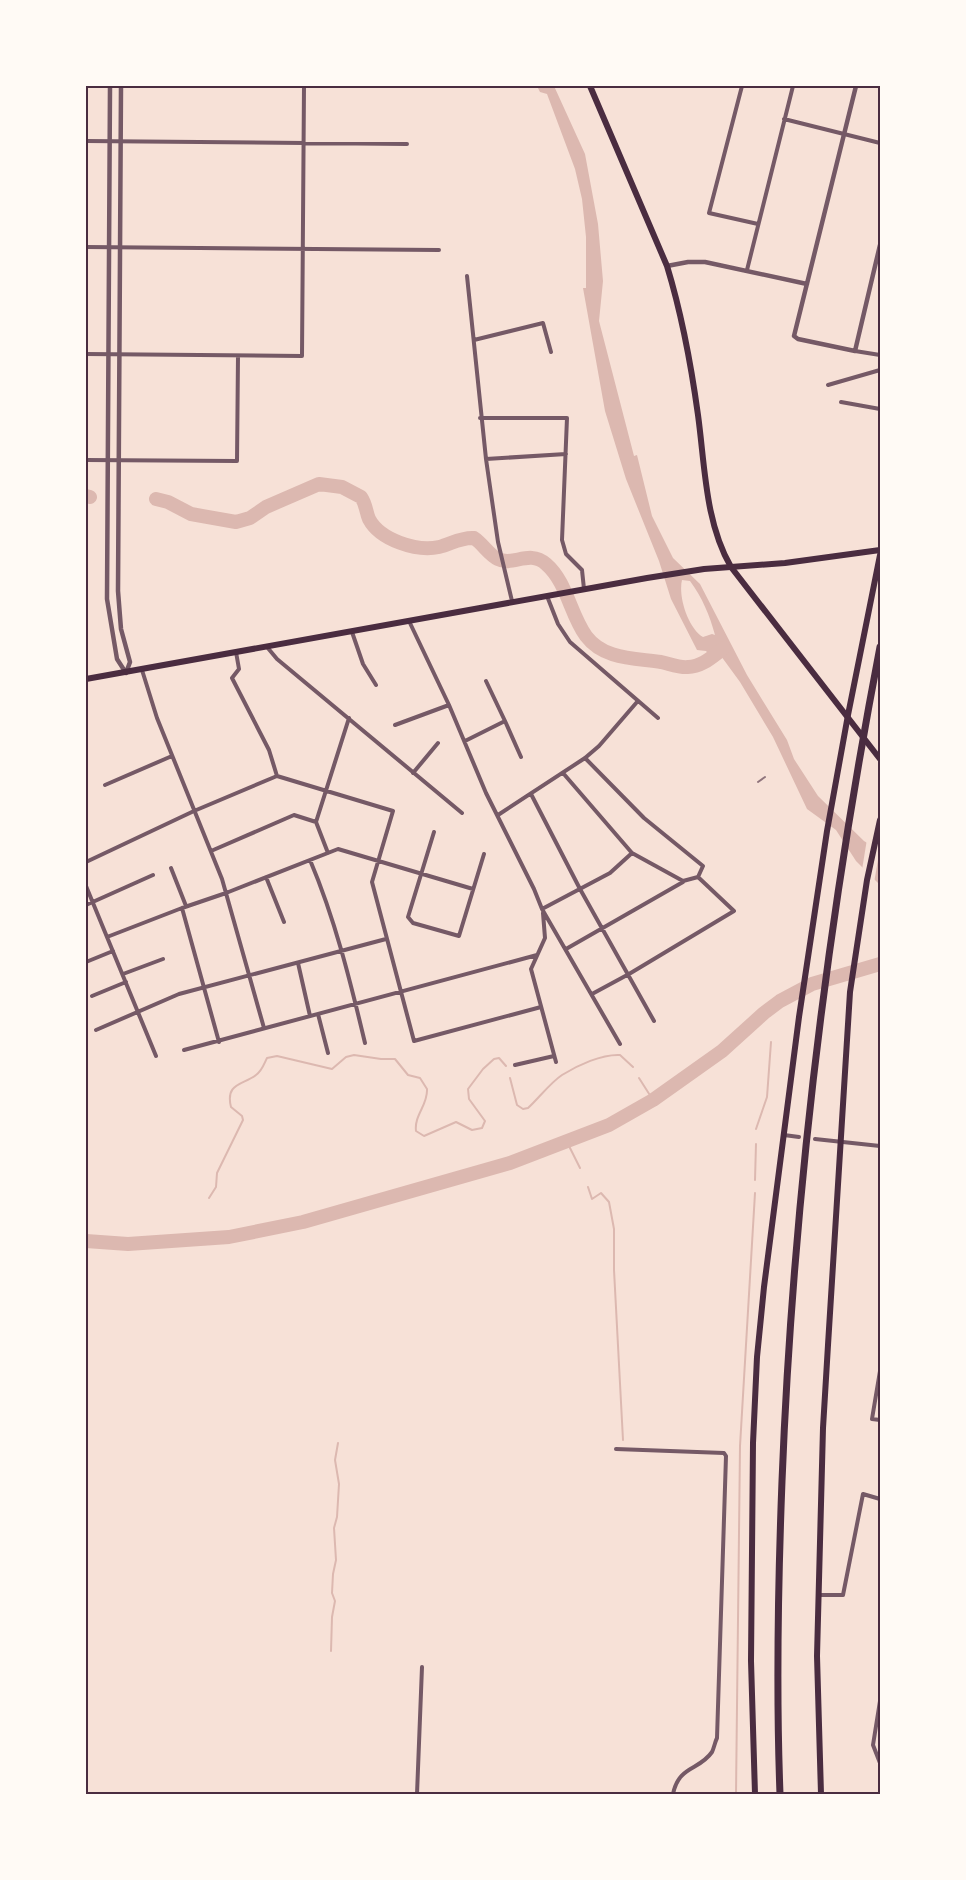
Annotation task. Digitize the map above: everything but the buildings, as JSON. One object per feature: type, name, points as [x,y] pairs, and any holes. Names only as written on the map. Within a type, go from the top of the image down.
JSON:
[{"type":"highway","points":[[780,1792],[779,1591],[786,1402],[797,1240],[822,1005],[857,771],[880,647]]},
{"type":"main road","points":[[590,86],[667,266],[680,310],[693,376],[713,524],[719,543],[731,567],[880,759]]},
{"type":"main road","points":[[86,680],[647,578],[704,569],[785,563],[880,550]]},
{"type":"main road","points":[[755,1794],[751,1661],[753,1443],[764,1287],[799,1017],[837,774],[880,555]]},
{"type":"main road","points":[[821,1794],[817,1656],[823,1428],[850,992],[867,880],[880,821]]},
{"type":"street","points":[[110,86],[107,599],[117,659],[126,673]]},
{"type":"street","points":[[122,86],[118,601],[130,662],[126,673]]},
{"type":"street","points":[[86,354],[302,356],[304,86]]},
{"type":"street","points":[[742,86],[710,213],[758,224]]},
{"type":"street","points":[[747,270],[792,86]]},
{"type":"street","points":[[856,86],[794,336],[798,339],[880,355]]},
{"type":"street","points":[[784,119],[880,144]]},
{"type":"street","points":[[86,141],[407,144]]},
{"type":"street","points":[[855,351],[880,245]]},
{"type":"street","points":[[86,247],[439,250]]},
{"type":"street","points":[[667,266],[705,261],[807,284]]},
{"type":"street","points":[[467,276],[480,418],[498,542],[512,602]]},
{"type":"street","points":[[474,340],[543,323],[551,352]]},
{"type":"street","points":[[86,460],[237,461],[238,357]]},
{"type":"street","points":[[828,385],[880,370]]},
{"type":"street","points":[[841,402],[880,409]]},
{"type":"street","points":[[480,418],[567,418],[562,540],[566,554],[582,570],[582,590]]},
{"type":"street","points":[[486,459],[566,454]]},
{"type":"street","points":[[550,596],[558,624],[570,642],[658,718]]},
{"type":"street","points":[[408,621],[449,705],[486,793],[542,909],[620,1044]]},
{"type":"street","points":[[352,632],[363,664],[375,685]]},
{"type":"street","points":[[267,647],[277,659],[462,813]]},
{"type":"street","points":[[236,652],[239,669],[232,678],[269,750],[277,776]]},
{"type":"street","points":[[142,670],[149,696],[226,893],[264,1028]]},
{"type":"street","points":[[486,681],[521,757]]},
{"type":"street","points":[[498,815],[585,758],[637,702]]},
{"type":"street","points":[[395,725],[449,705]]},
{"type":"street","points":[[328,853],[316,822],[349,718]]},
{"type":"street","points":[[465,741],[505,721]]},
{"type":"street","points":[[413,773],[438,743]]},
{"type":"street","points":[[105,784],[172,756]]},
{"type":"street","points":[[585,758],[644,818],[703,866],[698,877]]},
{"type":"street","points":[[563,773],[632,853],[683,881]]},
{"type":"street","points":[[86,862],[194,811],[277,776],[327,790],[393,811],[372,882],[414,1041],[541,1006]]},
{"type":"street","points":[[531,794],[580,889],[654,1021]]},
{"type":"street","points":[[211,851],[294,815],[316,822]]},
{"type":"street","points":[[434,832],[408,917],[413,923],[459,936],[484,854]]},
{"type":"street","points":[[107,937],[338,849],[473,889]]},
{"type":"street","points":[[542,909],[610,873],[632,853]]},
{"type":"street","points":[[310,860],[327,902],[342,951],[365,1043]]},
{"type":"street","points":[[171,868],[184,907],[219,1042]]},
{"type":"street","points":[[86,905],[153,875]]},
{"type":"street","points":[[266,877],[284,922]]},
{"type":"street","points":[[566,949],[683,881],[698,877]]},
{"type":"street","points":[[592,994],[734,911],[698,877]]},
{"type":"street","points":[[86,886],[156,1056]]},
{"type":"street","points":[[542,909],[545,938],[531,969],[556,1062]]},
{"type":"street","points":[[96,1030],[179,994],[386,939]]},
{"type":"street","points":[[86,962],[113,951]]},
{"type":"street","points":[[184,1050],[537,955]]},
{"type":"street","points":[[123,974],[163,959]]},
{"type":"street","points":[[298,963],[310,1016]]},
{"type":"street","points":[[92,996],[126,982]]},
{"type":"street","points":[[318,1014],[328,1053]]},
{"type":"street","points":[[515,1065],[554,1056]]},
{"type":"street","points":[[783,1135],[799,1137]]},
{"type":"street","points":[[815,1139],[880,1146]]},
{"type":"street","points":[[880,1371],[872,1419],[880,1420]]},
{"type":"street","points":[[616,1449],[724,1453],[726,1456],[717,1738],[712,1752],[702,1762],[683,1773],[675,1785],[673,1794]]},
{"type":"street","points":[[819,1595],[843,1595],[863,1494],[880,1499]]},
{"type":"street","points":[[417,1794],[422,1667]]},
{"type":"street","points":[[880,1701],[873,1745],[880,1762]]},
{"type":"shaded area","points":[[537,86],[554,86],[585,154],[598,224],[603,281],[599,321],[652,516],[673,558],[700,584],[747,675],[787,740],[794,759],[818,796],[864,841],[880,851],[880,885],[856,861],[836,830],[807,809],[773,737],[740,682],[721,656],[712,658],[706,651],[697,650],[671,599],[659,561],[626,479],[605,411],[583,288],[586,288],[586,237],[582,199],[575,169],[547,94],[540,92]],"holes":[[[682,580],[690,581],[705,607],[715,635],[703,637],[693,627],[685,611],[681,594]]]},
{"type":"pier","points":[[867,839],[880,848],[874,883],[862,870]]},
{"type":"waterway","points":[[156,499],[168,502],[191,514],[236,522],[250,518],[266,507],[319,484],[342,487],[361,497],[374,526],[381,533],[400,543],[430,548],[474,538],[498,559],[504,561],[527,558],[540,560],[553,571],[559,580],[586,636],[593,644],[611,654],[693,667],[703,663],[724,648]]},
{"type":"waterway","points":[[86,496],[90,497]]},
{"type":"waterway","points":[[86,1241],[128,1244],[229,1237],[303,1222],[510,1163],[609,1125],[653,1100],[722,1051],[780,1001],[812,984],[880,964]]},
{"type":"waterway","points":[[775,1010],[776,1004]]},
{"type":"waterway","points":[[756,1129],[767,1097],[771,1042]]},
{"type":"waterway","points":[[209,1198],[216,1187],[217,1173],[243,1120],[242,1116],[231,1107],[231,1093],[236,1086],[258,1073],[267,1058],[277,1056],[332,1069],[346,1057],[354,1055],[395,1059],[408,1075],[420,1078],[427,1089],[416,1125],[416,1131],[424,1136],[456,1122],[472,1130],[482,1128],[485,1121],[469,1099],[468,1089],[494,1059],[499,1058],[506,1066]]},
{"type":"waterway","points":[[510,1078],[517,1105],[523,1109],[528,1108],[562,1075],[590,1061],[620,1055],[633,1067]]},
{"type":"waterway","points":[[639,1078],[653,1100]]},
{"type":"waterway","points":[[567,1142],[580,1168]]},
{"type":"waterway","points":[[755,1180],[756,1144]]},
{"type":"waterway","points":[[588,1187],[592,1199],[601,1193],[609,1202],[614,1229],[623,1440]]},
{"type":"waterway","points":[[736,1794],[740,1446],[755,1193]]},
{"type":"waterway","points":[[331,1651],[335,1601],[332,1593],[336,1560],[334,1528],[339,1484],[335,1460],[338,1443]]},
{"type":"railway","points":[[758,782],[765,777]]}]
